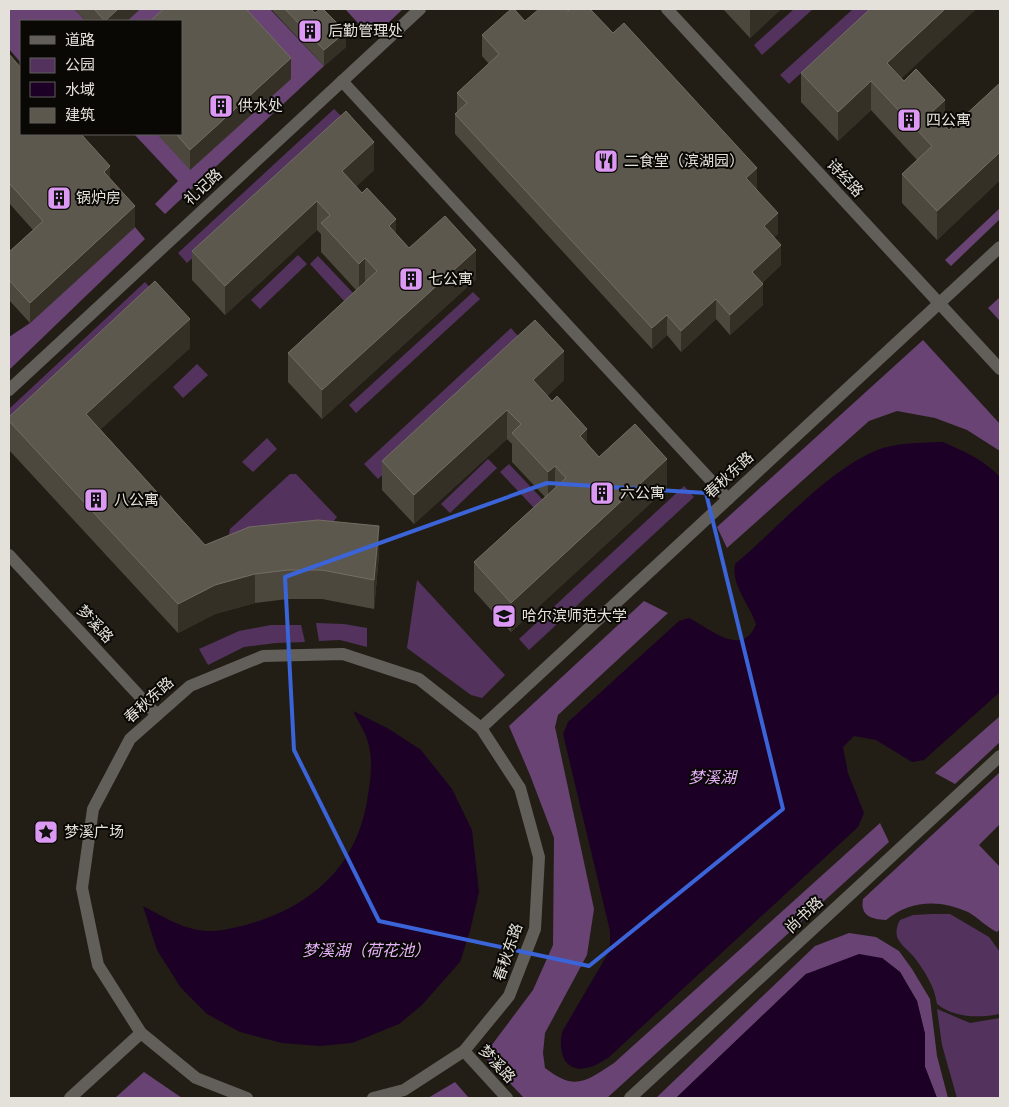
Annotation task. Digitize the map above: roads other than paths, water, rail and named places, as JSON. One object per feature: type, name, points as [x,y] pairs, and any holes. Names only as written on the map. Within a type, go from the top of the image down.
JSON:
[{"type":"lane","name":"礼记路","points":[[9,390],[420,9]]},
{"type":"lane","name":"诗经路","points":[[667,9],[1000,369]]},
{"type":"lane","points":[[342,81],[728,498]]},
{"type":"lane","name":"春秋东路","points":[[481,728],[1000,247]]},
{"type":"lane","name":"梦溪路","points":[[9,555],[156,715]]},
{"type":"lane","name":"春秋东路","points":[[247,1098],[196,1078],[140,1033],[98,965],[82,888],[93,808],[130,739],[190,686],[263,656],[343,654],[418,678],[481,728],[520,788],[539,858],[535,929],[509,996],[464,1051],[404,1090],[373,1098]]},
{"type":"lane","name":"尚书路","points":[[630,1098],[1000,756]]},
{"type":"lane","points":[[70,1098],[140,1033]]},
{"type":"lane","name":"梦溪路","points":[[464,1051],[507,1098]]},
{"type":"water","name":"梦溪湖","points":[[943,442],[980,461],[1000,477],[1000,692],[924,760],[912,762],[876,740],[854,736],[843,747],[848,773],[864,813],[858,827],[608,1058],[594,1066],[581,1069],[574,1068],[569,1065],[562,1054],[562,1032],[610,950],[610,931],[563,734],[568,722],[679,621],[689,618],[716,634],[734,640],[743,639],[750,634],[756,624],[738,587],[734,572],[735,564],[802,502],[857,460],[891,446]]},
{"type":"water","name":"梦溪湖（荷花池）","points":[[353,711],[389,729],[421,750],[452,789],[472,830],[479,892],[470,931],[460,962],[422,1005],[399,1024],[352,1043],[319,1046],[282,1043],[240,1032],[207,1014],[181,988],[157,950],[143,906],[185,927],[214,931],[262,920],[302,901],[319,888],[334,874],[356,839],[368,795],[371,768],[370,748]]},
{"type":"water","points":[[859,954],[882,958],[900,972],[917,1001],[925,1034],[925,1067],[937,1098],[676,1098],[806,974]]},
{"type":"place","name":"后勤管理处","points":[[310,31]]},
{"type":"place","name":"供水处","points":[[221,106]]},
{"type":"place","name":"四公寓","points":[[909,120]]},
{"type":"place","name":"二食堂（滨湖园）","points":[[606,161]]},
{"type":"place","name":"锅炉房","points":[[59,198]]},
{"type":"place","name":"七公寓","points":[[411,279]]},
{"type":"place","name":"六公寓","points":[[602,493]]},
{"type":"place","name":"八公寓","points":[[96,500]]},
{"type":"place","name":"哈尔滨师范大学","points":[[504,616]]},
{"type":"place","name":"梦溪广场","points":[[46,832]]}]
